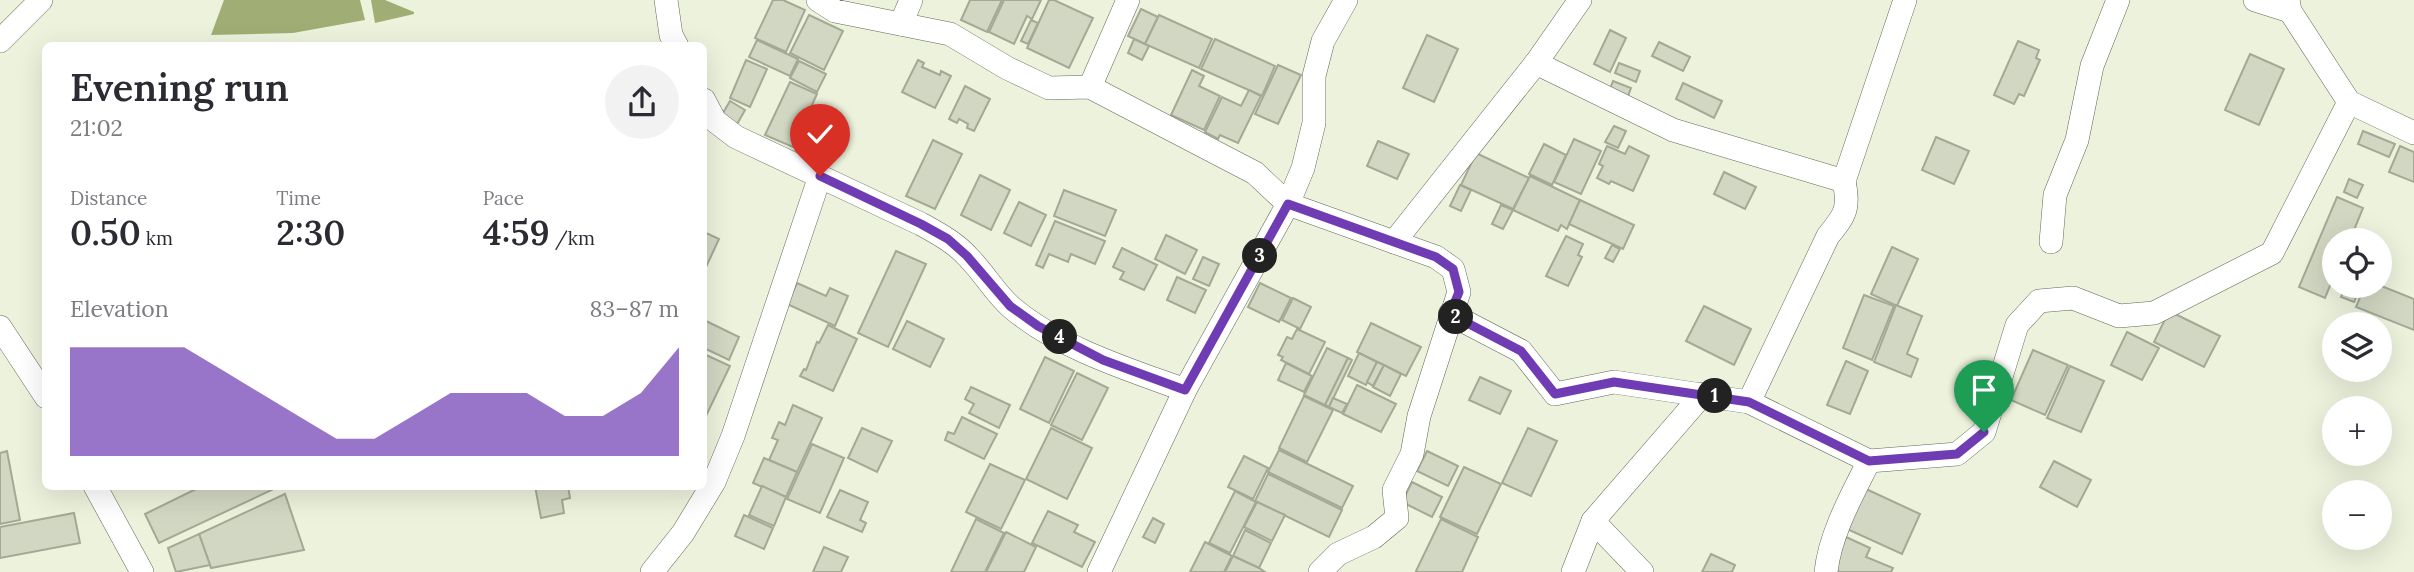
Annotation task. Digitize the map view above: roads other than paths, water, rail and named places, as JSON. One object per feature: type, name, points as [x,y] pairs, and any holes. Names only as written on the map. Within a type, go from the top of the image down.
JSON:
[{"type":"street","points":[[0,41],[41,0]]},
{"type":"street","points":[[666,0],[671,34],[675,42]]},
{"type":"street","points":[[818,0],[835,11],[950,34],[1007,68],[1049,88],[1090,87],[1255,173],[1288,204],[1436,257],[1453,269],[1459,292],[1419,416],[1412,454],[1394,490],[1396,518],[1374,537],[1338,554],[1320,572]]},
{"type":"street","points":[[901,24],[911,0]]},
{"type":"street","points":[[1090,87],[1128,0]]},
{"type":"street","points":[[1099,572],[1185,390],[1288,204],[1303,169],[1314,123],[1314,76],[1323,41],[1346,0]]},
{"type":"street","points":[[1394,242],[1536,63],[1580,0]]},
{"type":"street","points":[[1749,402],[1828,236],[1844,216],[1848,199],[1844,181],[1905,0]]},
{"type":"street","points":[[2051,242],[2055,195],[2077,140],[2092,66],[2118,0]]},
{"type":"street","points":[[2255,0],[2289,5],[2349,102],[2414,134]]},
{"type":"street","points":[[1536,63],[1673,130],[1844,181]]},
{"type":"street","points":[[1450,314],[1521,351],[1555,394],[1614,382],[1703,394],[1749,402],[1869,461],[1957,454],[1984,432],[2017,325],[2039,301],[2073,298],[2119,316],[2154,313],[2272,253],[2349,102]]},
{"type":"street","points":[[707,106],[715,121],[736,137],[948,239],[967,256],[1010,306],[1038,326],[1103,360],[1185,390]]},
{"type":"street","points":[[652,572],[683,533],[714,482],[733,436],[820,176]]},
{"type":"street","points":[[0,327],[42,391]]},
{"type":"street","points":[[1573,572],[1593,521],[1703,394]]},
{"type":"street","points":[[1826,572],[1828,558],[1849,500],[1869,461]]},
{"type":"street","points":[[97,490],[142,572]]},
{"type":"street","points":[[1593,521],[1642,572]]}]
